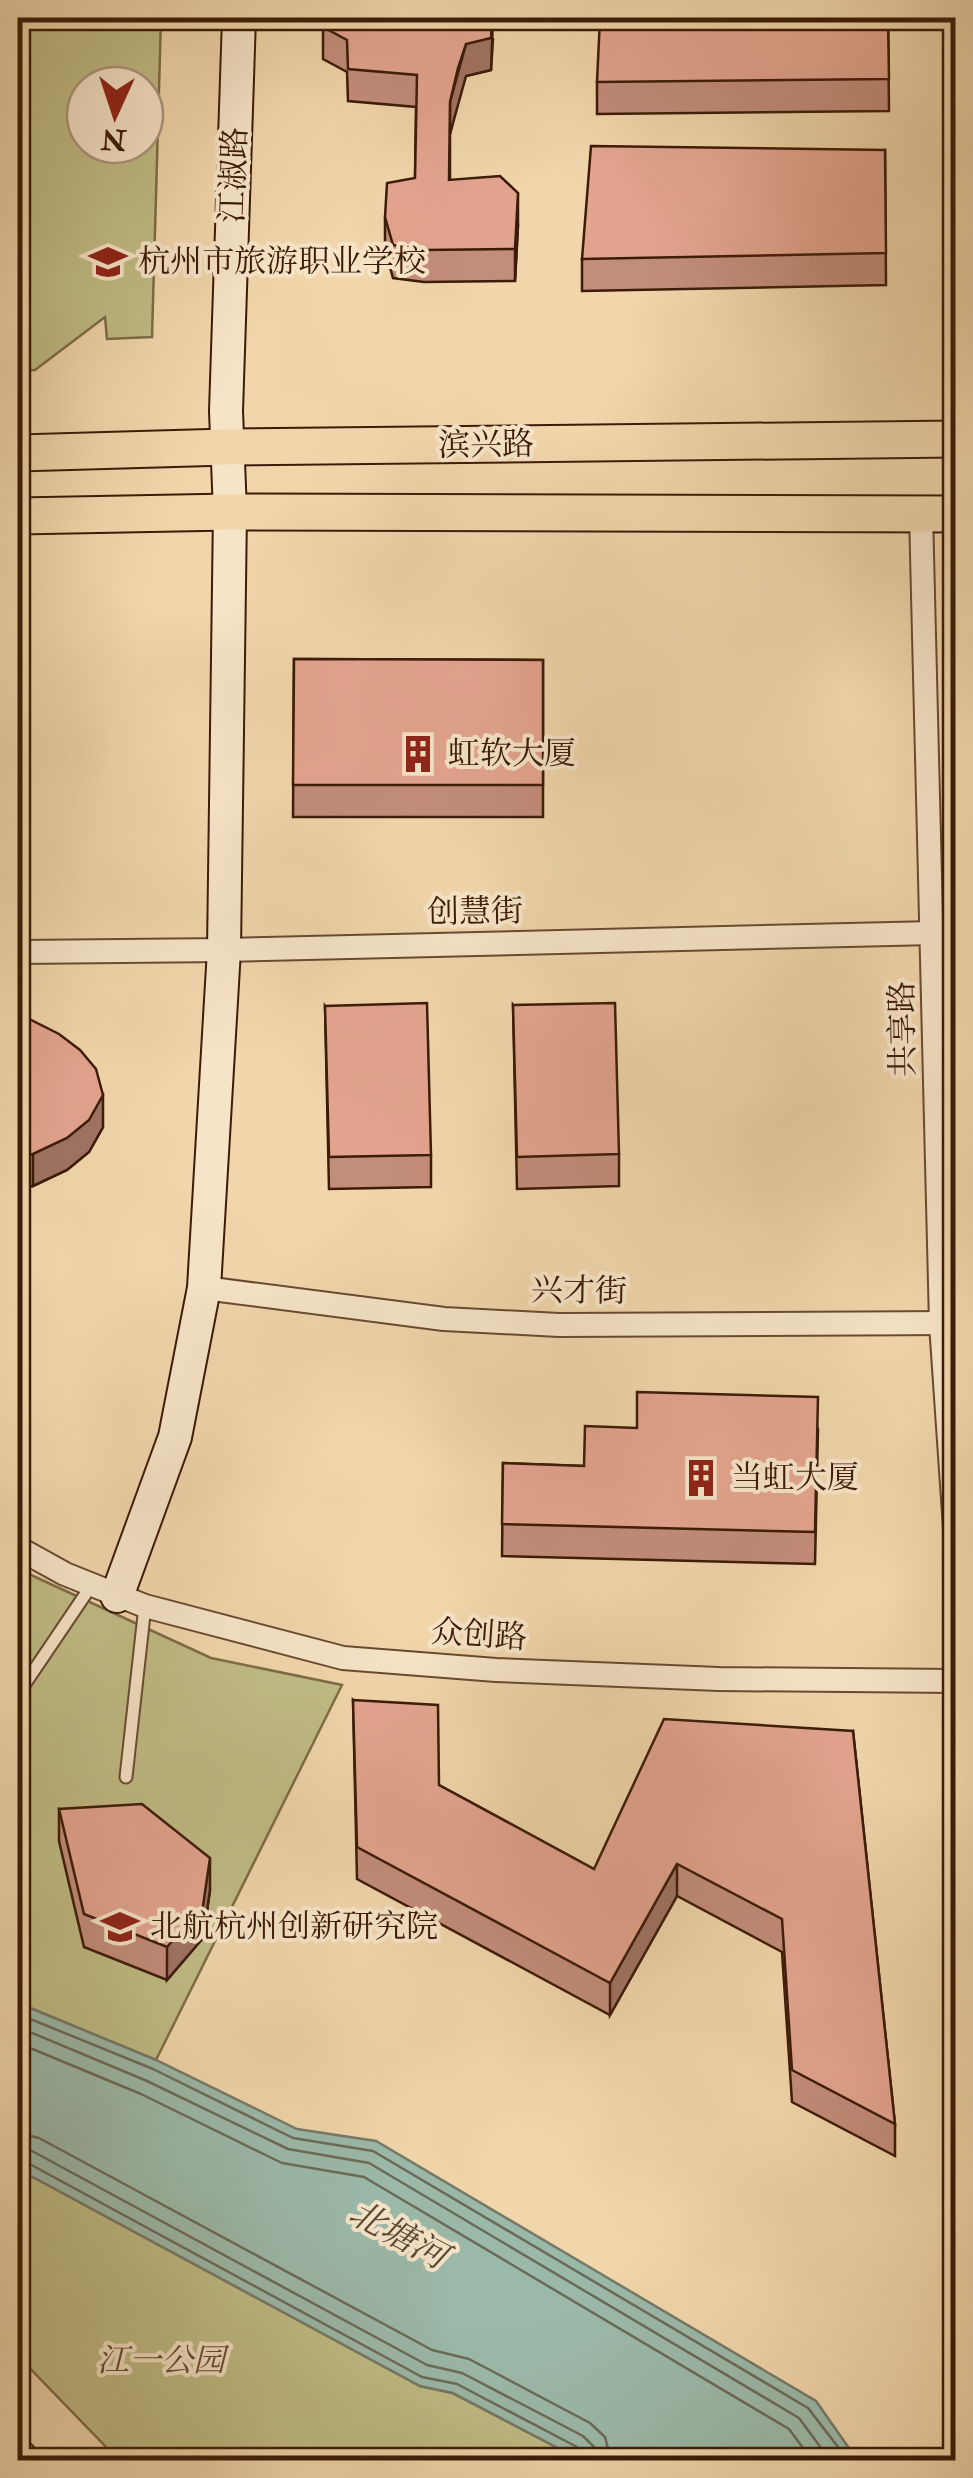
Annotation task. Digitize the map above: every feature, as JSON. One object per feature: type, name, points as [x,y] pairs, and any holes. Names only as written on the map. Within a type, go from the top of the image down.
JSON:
[{"type":"main road","name":"滨兴路","points":[[18,453],[956,440]]},
{"type":"main road","name":"滨兴路","points":[[18,516],[230,512],[938,513]]},
{"type":"street","name":"江淑路","points":[[118,1596],[175,1437],[204,1288],[224,950],[230,512],[226,411],[240,18]]},
{"type":"street","name":"共享路","points":[[938,513],[934,934],[956,1543]]},
{"type":"street","name":"创慧街","points":[[18,952],[934,934]]},
{"type":"street","name":"兴才街","points":[[204,1288],[444,1320],[948,1324]]},
{"type":"street","name":"众创路","points":[[18,1548],[118,1596],[343,1658],[496,1670],[719,1679],[956,1681]]},
{"type":"street","points":[[18,2455],[23,2460]]},
{"type":"lane","points":[[18,1694],[118,1596]]},
{"type":"lane","points":[[118,1596],[126,1777]]},
{"type":"green space","points":[[18,18],[161,18],[160,65],[65,65],[65,165],[157,165],[152,337],[107,339],[105,317],[35,370],[18,371]]},
{"type":"green space","points":[[18,1569],[211,1658],[342,1685],[156,2060],[18,2003]]},
{"type":"green space","name":"江一公园","points":[[18,2169],[420,2386],[452,2393],[581,2460],[109,2460],[105,2446],[18,2356]]},
{"type":"water","name":"北塘河","points":[[18,2003],[156,2060],[297,2129],[376,2141],[816,2401],[851,2451],[870,2460],[581,2460],[453,2393],[420,2386],[18,2169]]},
{"type":"building","points":[[323,18],[492,18],[491,38],[466,44],[458,68],[450,102],[449,180],[500,176],[518,193],[515,249],[424,250],[393,245],[385,217],[387,183],[415,178],[417,75],[348,69],[347,40],[323,27]]},
{"type":"building","points":[[600,18],[888,18],[889,79],[597,82]]},
{"type":"building","points":[[591,146],[885,150],[886,253],[582,259]]},
{"type":"building","name":"虹软大厦","points":[[294,659],[543,660],[543,785],[293,785]]},
{"type":"building","points":[[427,1003],[431,1155],[329,1157],[325,1006]]},
{"type":"building","points":[[615,1003],[619,1154],[517,1157],[513,1005]]},
{"type":"building","points":[[18,1017],[59,1034],[80,1050],[96,1069],[103,1095],[89,1120],[67,1138],[18,1157]]},
{"type":"building","name":"当虹大厦","points":[[637,1392],[818,1397],[815,1532],[502,1524],[503,1463],[584,1466],[585,1426],[637,1428]]},
{"type":"building","points":[[353,1700],[438,1705],[439,1785],[594,1869],[664,1719],[853,1731],[895,2124],[792,2070],[782,1919],[677,1864],[610,1983],[357,1847]]},
{"type":"building","points":[[142,1804],[210,1858],[203,1906],[167,1947],[84,1914],[59,1809]]},
{"type":"place","name":"杭州市旅游职业学校","points":[[108,262]]},
{"type":"place","name":"虹软大厦","points":[[418,754]]},
{"type":"place","name":"当虹大厦","points":[[701,1478]]},
{"type":"place","name":"北航杭州创新研究院","points":[[120,1927]]}]
